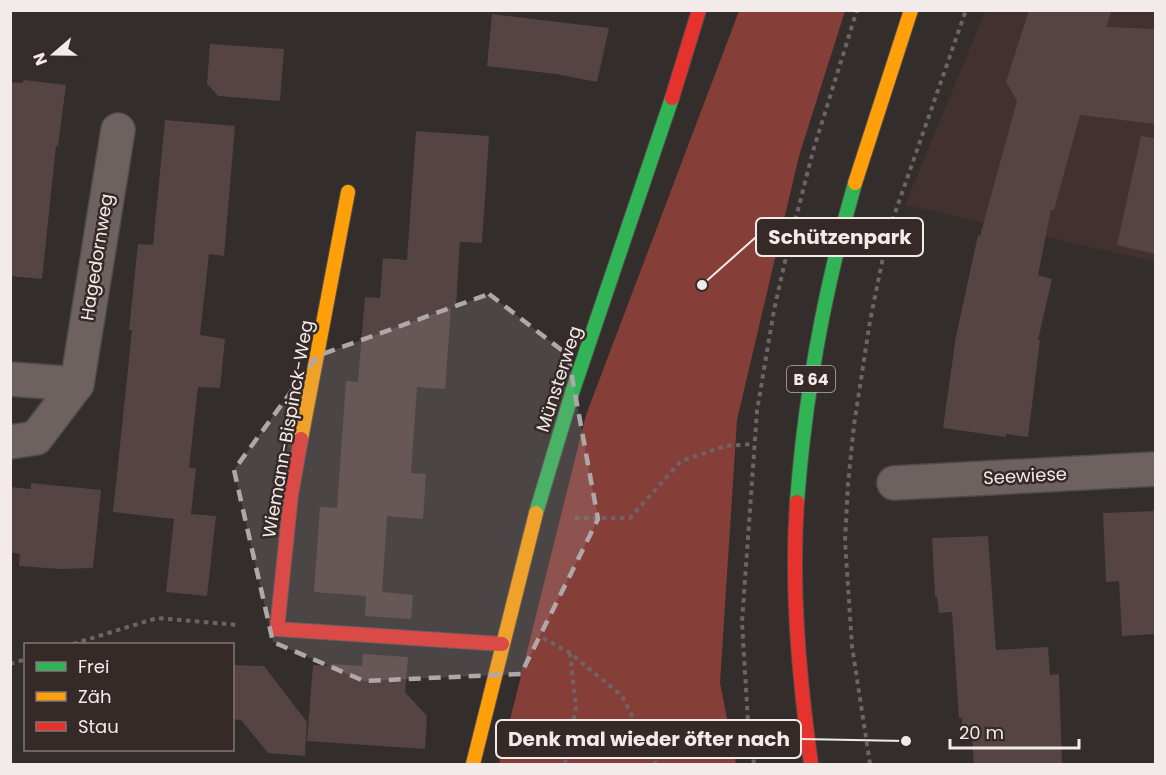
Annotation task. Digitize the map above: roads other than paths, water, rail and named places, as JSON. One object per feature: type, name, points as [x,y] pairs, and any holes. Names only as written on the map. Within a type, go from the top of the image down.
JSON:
[{"type":"street","name":"Münsterweg","points":[[472,765],[535,518],[573,390],[686,56],[699,10]]},
{"type":"street","name":"B 64","points":[[811,765],[799,660],[796,570],[796,517],[807,413],[819,334],[838,248],[879,104],[911,10]]},
{"type":"street","name":"Hagedornweg","points":[[10,442],[36,438],[77,384],[118,129]]},
{"type":"street","name":"Wiemann-Bispinck-Weg","points":[[348,192],[291,495],[277,629],[502,644]]},
{"type":"street","points":[[10,379],[77,384]]},
{"type":"street","name":"Seewiese","points":[[894,483],[1155,469]]},
{"type":"place","name":"Schützenpark","points":[[702,285]]},
{"type":"place","name":"Denk mal wieder öfter nach","points":[[906,741]]}]
